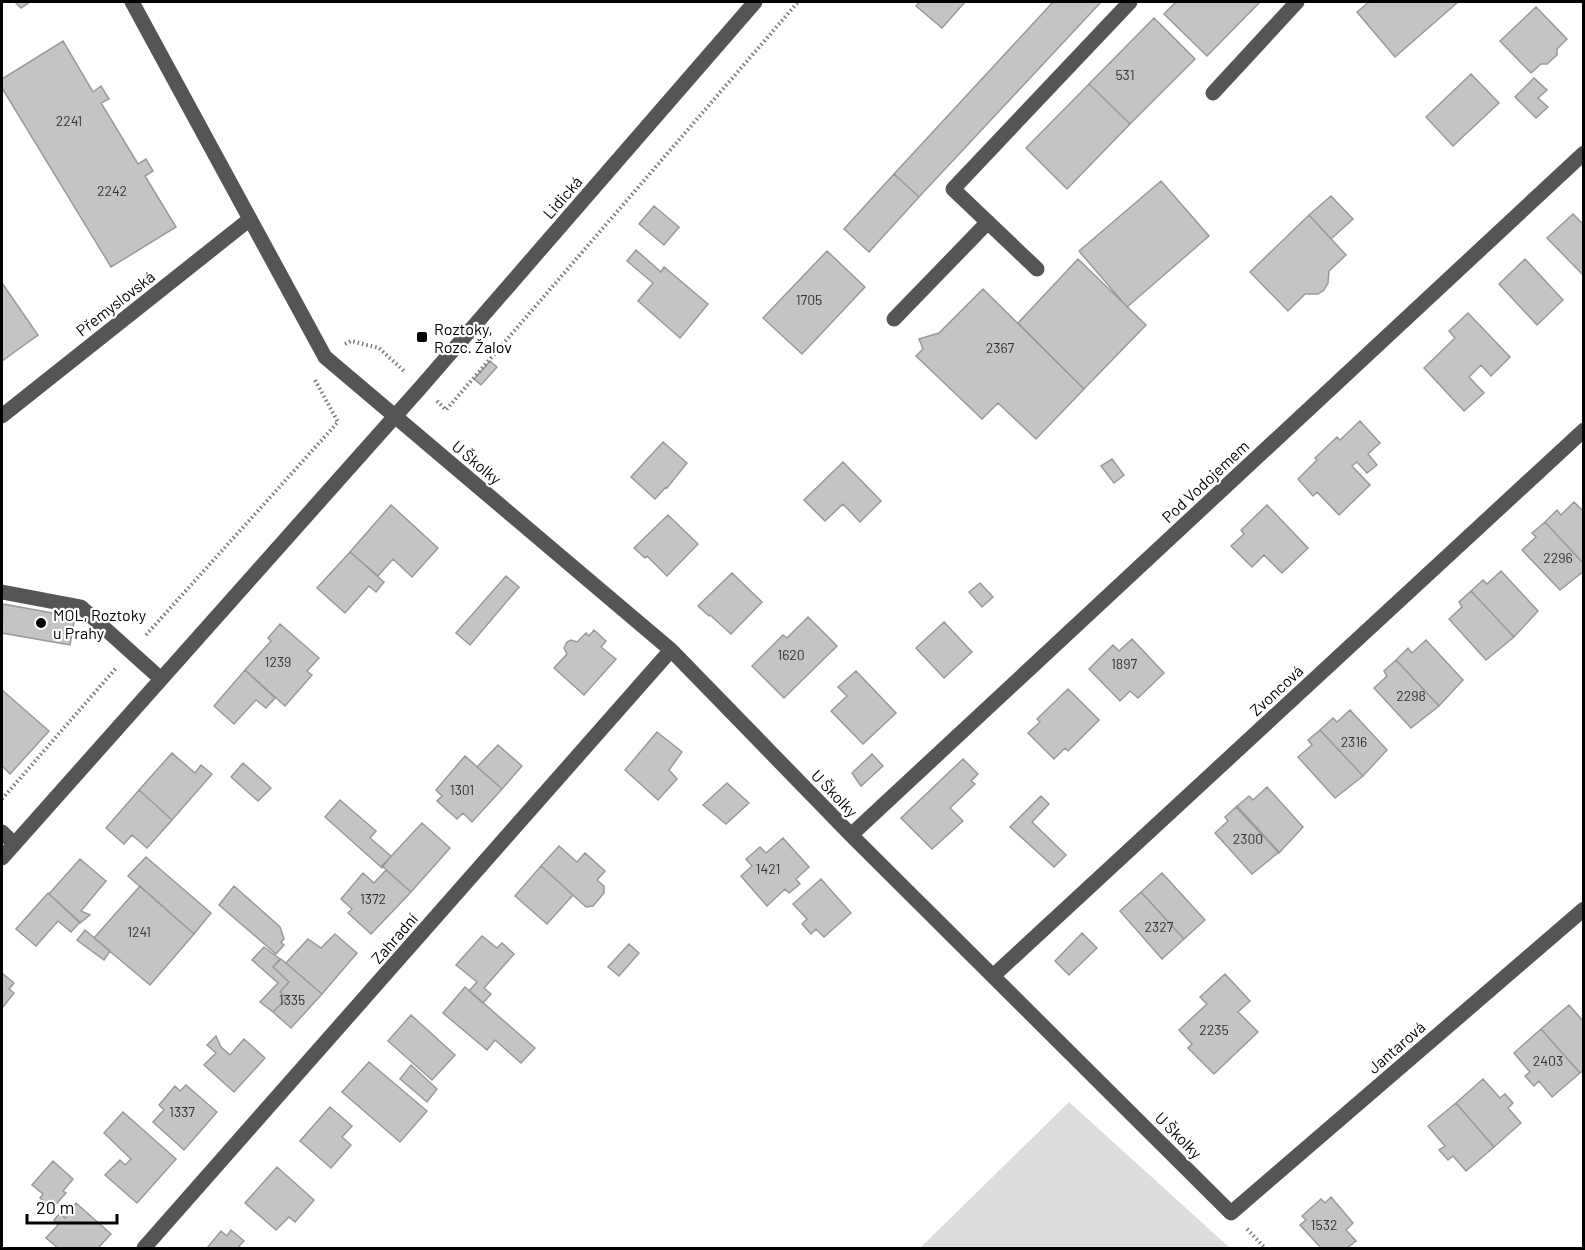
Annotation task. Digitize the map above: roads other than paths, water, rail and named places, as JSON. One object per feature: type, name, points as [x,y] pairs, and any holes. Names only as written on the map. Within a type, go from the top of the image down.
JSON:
[{"type":"street","points":[[132,2],[325,357],[395,416]]},
{"type":"street","name":"Lidická","points":[[2,858],[395,416],[754,2]]},
{"type":"street","points":[[1037,269],[953,189],[1130,2]]},
{"type":"street","points":[[1213,93],[1297,2]]},
{"type":"street","name":"Pod Vodojemem","points":[[851,835],[1584,153]]},
{"type":"street","name":"Přemyslovská","points":[[2,416],[250,219]]},
{"type":"street","points":[[894,319],[988,222]]},
{"type":"street","name":"U Školky","points":[[395,416],[671,651],[851,835],[1231,1213]]},
{"type":"street","name":"Zvoncová","points":[[993,976],[1584,430]]},
{"type":"street","points":[[2,592],[81,607],[161,679]]},
{"type":"street","name":"Zahradní","points":[[144,1248],[671,651]]},
{"type":"street","points":[[2,832],[14,844]]},
{"type":"street","name":"Jantarová","points":[[1231,1213],[1584,909]]},
{"type":"place","name":"Roztoky, Rozc. Žalov","points":[[422,337]]},
{"type":"place","name":"MOL, Roztoky u Prahy","points":[[41,623]]}]
